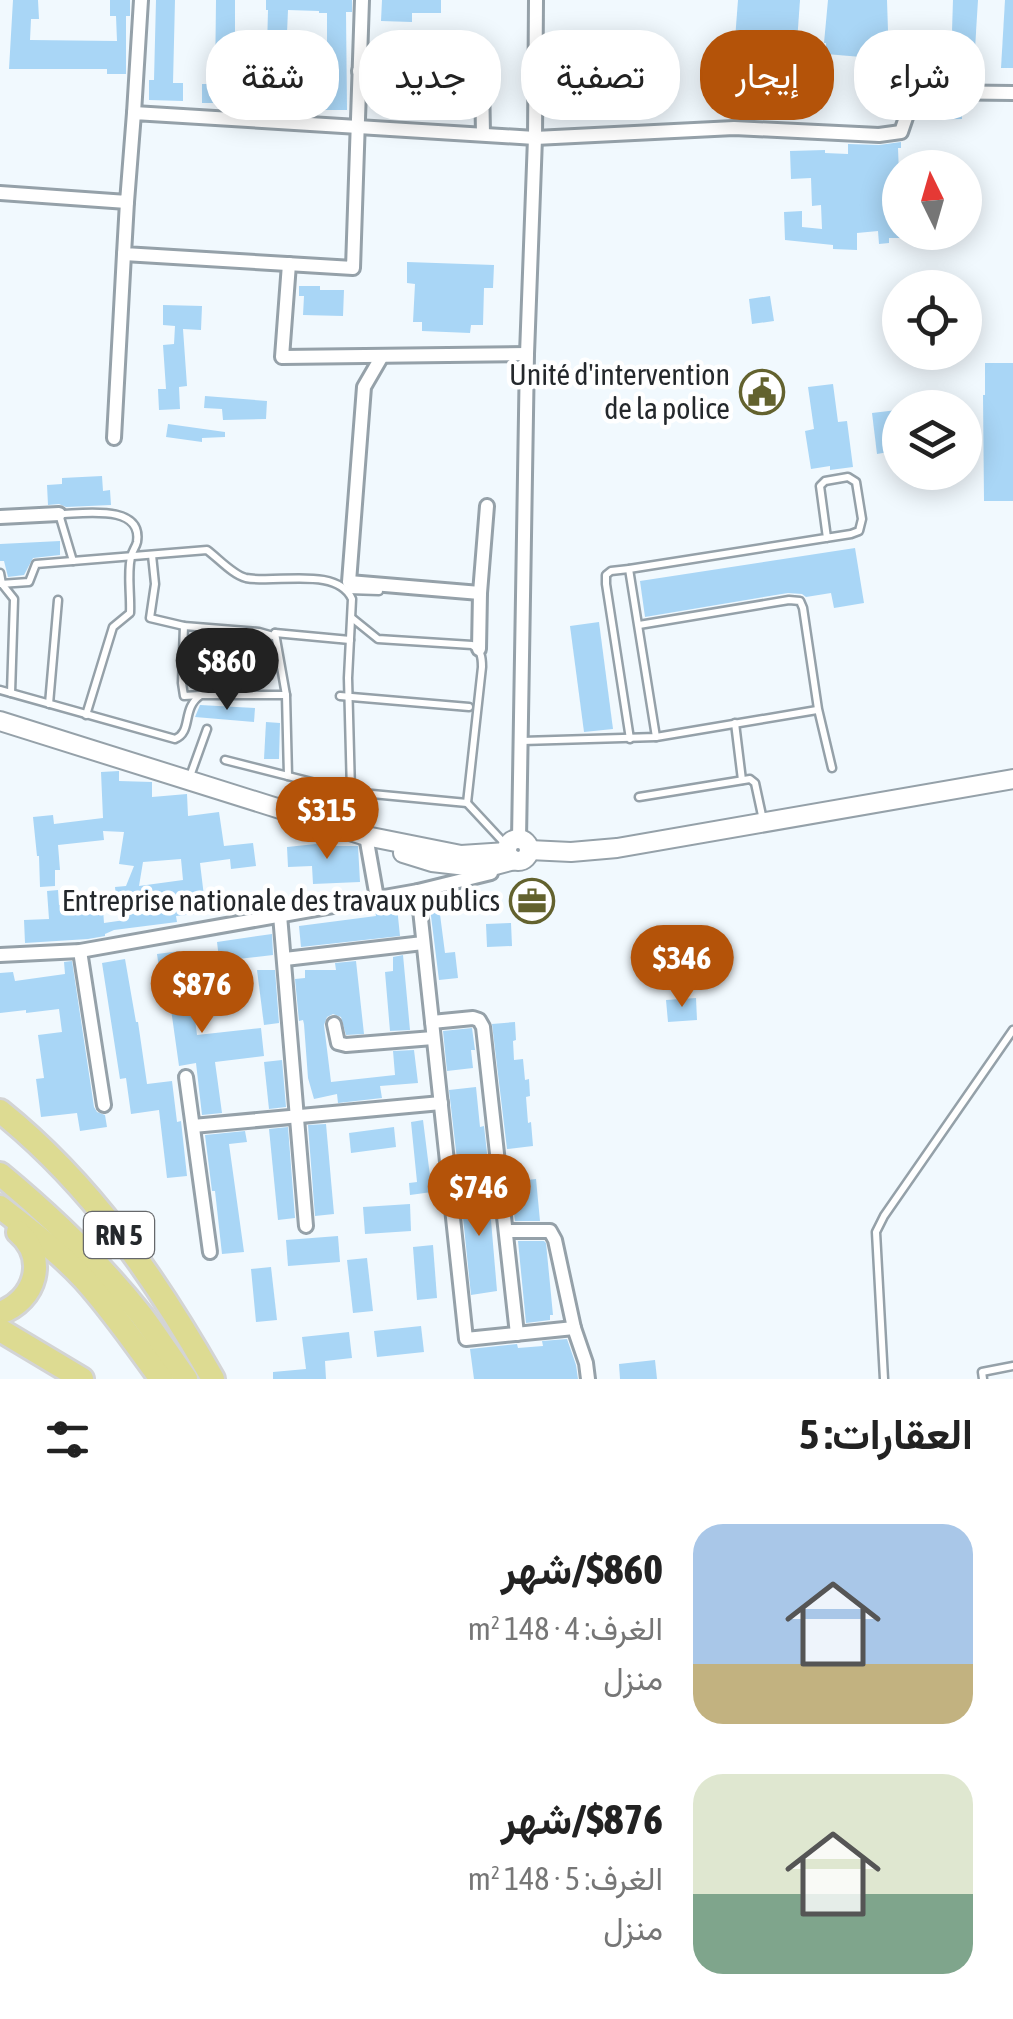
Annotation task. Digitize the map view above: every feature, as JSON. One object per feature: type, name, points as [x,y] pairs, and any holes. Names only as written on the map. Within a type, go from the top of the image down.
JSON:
[{"type":"highway","name":"RN 5","points":[[0,1111],[62,1167],[100,1209],[150,1275],[214,1379]]},
{"type":"highway","points":[[0,1174],[100,1266],[186,1379]]},
{"type":"highway","points":[[0,1207],[82,1278],[161,1379]]},
{"type":"highway","points":[[0,1217],[28,1242],[36,1264],[26,1297],[0,1313]]},
{"type":"highway","points":[[0,1330],[74,1377]]},
{"type":"main road","points":[[0,721],[366,836],[460,854],[617,848],[1013,779]]},
{"type":"street","points":[[114,438],[141,0]]},
{"type":"street","points":[[361,30],[362,0]]},
{"type":"street","points":[[0,956],[80,951],[418,891],[494,872],[516,851],[536,0]]},
{"type":"street","points":[[124,254],[354,268],[359,70]]},
{"type":"street","points":[[134,113],[535,138],[734,128],[879,135],[901,132],[912,97],[925,92],[1013,93]]},
{"type":"street","points":[[483,120],[483,134]]},
{"type":"street","points":[[0,193],[126,202]]},
{"type":"street","points":[[289,264],[282,356],[528,354]]},
{"type":"street","points":[[382,356],[364,386],[349,582],[480,593]]},
{"type":"street","points":[[479,649],[487,506]]},
{"type":"street","points":[[0,517],[59,514]]},
{"type":"street","points":[[366,836],[377,898]]},
{"type":"street","points":[[418,891],[466,1339],[574,1328]]},
{"type":"street","points":[[280,915],[306,1226]]},
{"type":"street","points":[[286,959],[423,943]]},
{"type":"street","points":[[80,951],[104,1105]]},
{"type":"street","points":[[432,1022],[473,1018],[479,1020],[482,1028],[517,1334]]},
{"type":"street","points":[[334,1024],[338,1044],[346,1046],[434,1038]]},
{"type":"street","points":[[186,1078],[210,1252]]},
{"type":"street","points":[[193,1126],[441,1103]]},
{"type":"street","points":[[449,1179],[500,1174]]},
{"type":"street","points":[[506,1231],[550,1232],[555,1240],[588,1379]]},
{"type":"lane","points":[[630,739],[606,576],[612,570],[827,538],[859,531],[862,528],[856,482],[848,477],[824,481],[820,486],[827,538]]},
{"type":"lane","points":[[74,561],[59,514],[112,512],[134,525],[137,541],[131,558],[130,612],[114,628],[86,715]]},
{"type":"lane","points":[[1,584],[30,582],[36,564],[207,550],[243,578],[320,580],[348,590],[480,593]]},
{"type":"lane","points":[[152,555],[155,584],[150,618],[273,636],[275,633],[350,640]]},
{"type":"lane","points":[[629,569],[656,737]]},
{"type":"lane","points":[[0,573],[1,584],[14,600],[11,693]]},
{"type":"lane","points":[[348,590],[352,599],[351,792]]},
{"type":"lane","points":[[50,704],[58,600]]},
{"type":"lane","points":[[639,624],[789,600],[800,602],[832,768]]},
{"type":"lane","points":[[351,617],[378,639],[472,645],[479,649],[482,667],[466,803]]},
{"type":"lane","points":[[184,626],[184,696],[286,695]]},
{"type":"lane","points":[[275,633],[286,695],[288,776]]},
{"type":"lane","points":[[0,690],[175,739],[184,732],[193,700],[201,695]]},
{"type":"lane","points":[[340,696],[470,706]]},
{"type":"lane","points":[[521,741],[656,737],[818,710]]},
{"type":"lane","points":[[736,724],[742,780]]},
{"type":"lane","points":[[188,780],[207,729]]},
{"type":"lane","points":[[225,760],[351,792],[466,803],[516,851]]},
{"type":"lane","points":[[640,796],[750,780],[755,784],[763,821]]},
{"type":"lane","points":[[884,1379],[876,1232],[1013,1030]]},
{"type":"lane","points":[[983,1379],[982,1372],[1013,1366]]},
{"type":"building","points":[[13,0],[38,0],[39,19],[31,19],[30,40],[117,41],[116,16],[110,16],[110,0],[130,0],[130,16],[126,16],[126,74],[107,74],[107,69],[9,69]]},
{"type":"building","points":[[156,0],[175,0],[173,83],[183,83],[183,101],[149,100],[149,80],[154,80]]},
{"type":"building","points":[[216,0],[235,0],[235,30],[216,30]]},
{"type":"building","points":[[266,0],[352,0],[352,12],[346,12],[347,110],[339,110],[339,30],[327,30],[327,13],[288,10],[287,30],[267,30]]},
{"type":"building","points":[[382,0],[441,0],[441,13],[412,13],[412,22],[381,21]]},
{"type":"building","points":[[738,0],[800,0],[798,30],[736,30]]},
{"type":"building","points":[[828,0],[887,0],[888,30],[854,30],[854,56],[834,55],[834,30],[825,30]]},
{"type":"building","points":[[953,0],[978,0],[976,30],[952,30]]},
{"type":"building","points":[[1005,0],[1013,0],[1013,68],[1001,68]]},
{"type":"building","points":[[202,84],[206,84],[206,103],[202,103]]},
{"type":"building","points":[[901,142],[898,150],[882,150],[882,244],[878,231],[857,233],[857,250],[785,240],[784,212],[802,211],[802,227],[822,229],[821,205],[812,206],[811,178],[791,179],[790,151],[848,154],[848,144]]},
{"type":"building","points":[[407,262],[494,265],[493,288],[484,288],[483,325],[471,325],[470,333],[422,331],[422,322],[413,322],[415,284],[407,283]]},
{"type":"building","points":[[299,286],[344,290],[343,316],[303,315],[304,296],[299,296]]},
{"type":"building","points":[[770,296],[774,321],[752,324],[749,299]]},
{"type":"building","points":[[163,305],[202,306],[201,330],[183,329],[187,386],[179,387],[180,409],[159,410],[158,389],[166,389],[163,345],[174,344],[175,326],[163,325]]},
{"type":"building","points":[[985,363],[1013,363],[1013,501],[984,501]]},
{"type":"building","points":[[833,384],[838,422],[847,421],[853,467],[811,469],[805,431],[814,429],[808,387]]},
{"type":"building","points":[[205,396],[267,401],[266,419],[223,420],[222,409],[204,408]]},
{"type":"building","points":[[882,412],[882,453],[877,454],[872,413]]},
{"type":"building","points":[[168,424],[225,432],[225,437],[202,438],[202,442],[166,437]]},
{"type":"building","points":[[102,476],[103,491],[110,490],[111,505],[48,505],[47,485],[62,484],[62,478]]},
{"type":"building","points":[[60,541],[60,555],[33,558],[24,575],[8,577],[4,561],[0,561],[0,544]]},
{"type":"building","points":[[855,548],[864,603],[834,608],[831,593],[806,597],[788,593],[645,617],[640,581]]},
{"type":"building","points":[[599,622],[613,729],[584,732],[570,626]]},
{"type":"building","points":[[200,705],[255,708],[254,722],[195,717]]},
{"type":"building","points":[[266,722],[280,723],[279,759],[264,759]]},
{"type":"building","points":[[119,771],[119,781],[152,782],[152,797],[187,794],[188,816],[219,812],[224,846],[253,843],[256,866],[231,869],[230,859],[200,863],[206,913],[176,916],[177,922],[114,930],[88,939],[25,943],[24,920],[49,919],[47,891],[58,890],[59,905],[72,904],[73,913],[103,909],[104,923],[125,920],[115,887],[126,886],[134,866],[119,864],[124,832],[103,831],[104,840],[58,845],[60,870],[55,870],[55,886],[40,887],[33,817],[53,815],[54,824],[103,818],[101,772]],"holes":[[[181,859],[183,880],[139,886],[143,862]]]},
{"type":"building","points":[[335,842],[335,846],[358,846],[360,882],[313,884],[312,866],[288,867],[287,847]]},
{"type":"building","points":[[438,899],[445,953],[455,952],[458,978],[439,980],[429,900]]},
{"type":"building","points":[[397,907],[400,936],[301,947],[299,926],[376,916],[375,910]]},
{"type":"building","points":[[511,923],[512,946],[487,947],[486,924]]},
{"type":"building","points":[[272,934],[273,955],[238,959],[238,964],[220,967],[217,942]]},
{"type":"building","points":[[180,951],[188,1012],[194,1011],[197,1035],[261,1028],[264,1056],[215,1062],[222,1113],[202,1115],[196,1063],[179,1066],[170,1002],[164,1003],[157,954]]},
{"type":"building","points":[[693,954],[694,976],[666,978],[664,956]]},
{"type":"building","points":[[403,955],[410,1030],[390,1031],[385,972],[393,971],[393,957]]},
{"type":"building","points":[[125,959],[147,1084],[172,1081],[187,1176],[167,1178],[159,1110],[131,1114],[126,1078],[120,1079],[102,963]]},
{"type":"building","points":[[72,961],[94,1107],[105,1115],[107,1127],[80,1131],[77,1113],[41,1117],[36,1079],[44,1078],[38,1035],[62,1032],[59,1009],[0,1013],[0,973],[13,972],[15,981],[65,974],[64,962]]},
{"type":"building","points":[[356,961],[364,1034],[346,1035],[341,1017],[327,1017],[324,1025],[331,1082],[395,1075],[393,1051],[414,1050],[418,1083],[380,1086],[382,1098],[338,1103],[337,1094],[314,1099],[295,979],[305,978],[305,970],[336,970],[335,963]]},
{"type":"building","points":[[257,970],[275,970],[279,1023],[264,1025]]},
{"type":"building","points":[[696,998],[697,1020],[668,1022],[666,1000]]},
{"type":"building","points":[[515,1022],[514,1060],[523,1059],[525,1080],[529,1079],[530,1096],[526,1097],[533,1146],[507,1149],[492,1024]]},
{"type":"building","points":[[472,1028],[473,1068],[447,1071],[443,1031]]},
{"type":"building","points":[[282,1060],[286,1107],[269,1109],[264,1062]]},
{"type":"building","points":[[476,1087],[488,1162],[483,1162],[484,1166],[458,1168],[449,1090]]},
{"type":"building","points":[[423,1120],[432,1192],[410,1195],[409,1183],[417,1182],[411,1122]]},
{"type":"building","points":[[326,1124],[334,1214],[315,1216],[308,1125]]},
{"type":"building","points":[[288,1127],[295,1218],[278,1220],[269,1129]]},
{"type":"building","points":[[394,1127],[396,1147],[351,1153],[349,1133]]},
{"type":"building","points":[[245,1131],[247,1142],[229,1144],[244,1252],[222,1254],[205,1135]]},
{"type":"building","points":[[536,1179],[540,1221],[515,1221],[510,1182]]},
{"type":"building","points":[[488,1185],[497,1291],[471,1295],[460,1188]]},
{"type":"building","points":[[410,1204],[411,1231],[365,1234],[363,1207]]},
{"type":"building","points":[[338,1236],[340,1262],[288,1266],[286,1240]]},
{"type":"building","points":[[518,1241],[546,1243],[553,1315],[550,1320],[526,1323]]},
{"type":"building","points":[[433,1245],[437,1298],[417,1300],[413,1247]]},
{"type":"building","points":[[367,1258],[373,1311],[353,1313],[347,1260]]},
{"type":"building","points":[[271,1267],[277,1320],[256,1322],[251,1269]]},
{"type":"building","points":[[421,1326],[424,1352],[377,1357],[374,1331]]},
{"type":"building","points":[[349,1332],[352,1358],[325,1361],[326,1379],[273,1379],[273,1372],[306,1369],[302,1337]]},
{"type":"building","points":[[567,1339],[578,1379],[474,1379],[470,1349],[517,1344],[518,1348],[543,1346],[542,1341]]},
{"type":"building","points":[[655,1360],[657,1379],[620,1379],[619,1364]]},
{"type":"place","name":"Unité d'intervention de la police","points":[[762,392]]},
{"type":"place","name":"Entreprise nationale des travaux publics","points":[[532,901]]}]
